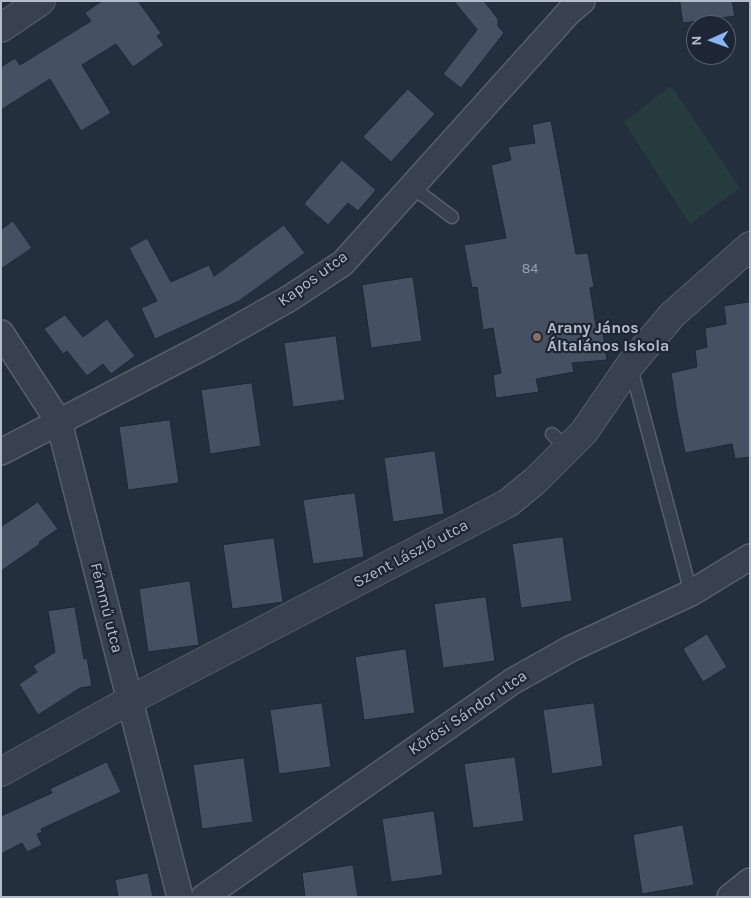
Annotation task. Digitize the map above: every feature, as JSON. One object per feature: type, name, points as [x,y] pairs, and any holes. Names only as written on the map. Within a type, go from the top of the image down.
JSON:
[{"type":"street","points":[[1,28],[41,1]]},
{"type":"street","name":"Kapos utca","points":[[1,452],[207,345],[298,293],[343,263],[567,5]]},
{"type":"street","name":"Szent László utca","points":[[1,772],[130,700],[508,503],[535,481],[560,442],[584,432],[630,365],[672,315],[750,246]]},
{"type":"street","name":"Fémmű utca","points":[[1,333],[59,422],[180,897]]},
{"type":"street","name":"Kőrösi Sándor utca","points":[[204,897],[513,681],[570,650],[691,593],[750,558]]},
{"type":"lane","points":[[410,188],[452,217]]},
{"type":"lane","points":[[630,365],[691,593]]},
{"type":"green space","points":[[671,86],[740,188],[690,224],[624,122]]},
{"type":"building","points":[[102,1],[138,1],[161,33],[157,36],[164,45],[133,67],[116,44],[82,65],[111,113],[81,131],[50,79],[1,110],[1,67],[15,58],[20,65],[91,21],[85,13]]},
{"type":"building","points":[[454,1],[484,1],[498,19],[498,26],[504,33],[461,88],[443,74],[477,30]]},
{"type":"building","points":[[680,1],[732,1],[735,15],[686,15],[686,23],[683,23]]},
{"type":"building","points":[[408,89],[435,114],[391,162],[363,137]]},
{"type":"building","points":[[551,121],[576,254],[588,253],[594,287],[590,288],[597,333],[603,332],[607,360],[572,363],[574,372],[536,379],[539,392],[496,398],[493,375],[501,373],[493,328],[483,330],[477,287],[472,288],[464,245],[506,238],[491,165],[511,160],[508,147],[535,143],[532,125]]},
{"type":"building","points":[[342,160],[376,190],[358,211],[348,203],[328,225],[304,204]]},
{"type":"building","points":[[13,221],[32,248],[1,269],[1,230]]},
{"type":"building","points":[[284,225],[305,253],[239,301],[155,339],[141,308],[157,301],[129,248],[147,238],[171,282],[209,265],[214,276]]},
{"type":"building","points":[[413,277],[422,341],[371,348],[362,285]]},
{"type":"building","points":[[750,302],[750,457],[735,459],[732,444],[685,453],[671,373],[697,367],[695,350],[707,347],[705,328],[726,324],[724,306]]},
{"type":"building","points":[[65,315],[83,337],[107,319],[135,356],[111,374],[103,364],[87,376],[67,351],[63,354],[44,329]]},
{"type":"building","points":[[336,336],[345,400],[293,407],[284,343]]},
{"type":"building","points":[[252,383],[261,446],[210,454],[201,390]]},
{"type":"building","points":[[170,420],[179,483],[128,490],[119,427]]},
{"type":"building","points":[[435,451],[444,514],[393,522],[384,458]]},
{"type":"building","points":[[355,493],[364,557],[313,564],[303,500]]},
{"type":"building","points":[[38,502],[58,529],[1,571],[1,527]]},
{"type":"building","points":[[563,537],[572,601],[521,608],[512,544]]},
{"type":"building","points":[[274,538],[283,602],[232,609],[223,545]]},
{"type":"building","points":[[190,581],[199,645],[148,652],[139,589]]},
{"type":"building","points":[[486,597],[495,661],[443,668],[434,604]]},
{"type":"building","points":[[75,607],[84,659],[87,658],[92,686],[80,688],[38,715],[19,684],[37,672],[33,666],[55,652],[48,611]]},
{"type":"building","points":[[707,634],[727,667],[703,682],[683,649]]},
{"type":"building","points":[[406,649],[415,713],[364,720],[355,657]]},
{"type":"building","points":[[322,703],[331,767],[279,774],[270,710]]},
{"type":"building","points":[[594,703],[603,766],[552,774],[543,710]]},
{"type":"building","points":[[515,757],[524,821],[473,828],[464,764]]},
{"type":"building","points":[[244,758],[253,822],[202,829],[193,765]]},
{"type":"building","points":[[107,762],[121,792],[41,829],[42,832],[37,834],[42,845],[27,852],[22,843],[1,854],[1,816],[52,793],[50,789]]},
{"type":"building","points":[[434,811],[443,875],[391,882],[382,819]]},
{"type":"building","points":[[683,825],[694,885],[642,894],[633,835]]},
{"type":"building","points":[[353,865],[358,897],[305,897],[302,873]]},
{"type":"building","points":[[148,873],[153,897],[118,897],[115,880]]},
{"type":"place","name":"Arany János Általános Iskola","points":[[537,337]]}]
